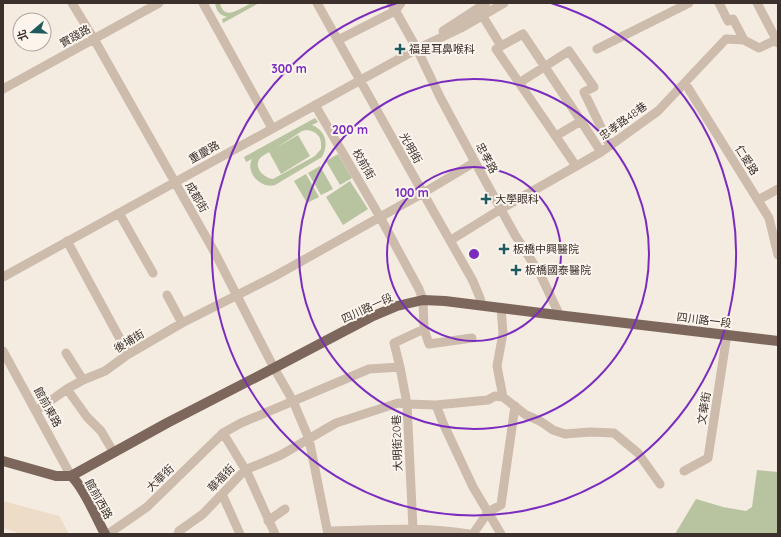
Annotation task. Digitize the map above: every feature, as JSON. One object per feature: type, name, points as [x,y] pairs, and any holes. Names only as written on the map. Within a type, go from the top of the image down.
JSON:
[{"type":"main road","name":"四川路一段","points":[[71,476],[371,316],[397,306],[423,300],[482,305],[560,316],[778,341]]},
{"type":"main road","points":[[3,461],[56,476],[71,476]]},
{"type":"main road","name":"館前西路","points":[[71,476],[80,488],[107,534]]},
{"type":"street","name":"成都街","points":[[72,3],[94,39],[238,295],[274,368]]},
{"type":"street","name":"實踐路","points":[[3,89],[159,3]]},
{"type":"street","points":[[203,3],[272,128]]},
{"type":"street","name":"光明街","points":[[317,3],[422,193],[451,240],[473,280],[482,305]]},
{"type":"street","points":[[338,40],[401,3]]},
{"type":"street","name":"重慶路","points":[[417,49],[486,3]]},
{"type":"street","name":"重慶路","points":[[3,277],[272,128],[417,49],[461,28],[504,3]]},
{"type":"street","points":[[597,49],[689,3]]},
{"type":"street","points":[[720,3],[728,21],[733,19],[744,40],[758,48],[777,38],[757,3]]},
{"type":"street","name":"忠孝路","points":[[393,7],[417,49],[440,97],[475,162],[540,274],[560,316]]},
{"type":"street","points":[[482,15],[501,46]]},
{"type":"street","points":[[576,166],[496,49],[522,34],[602,152]]},
{"type":"street","name":"忠孝路48巷","points":[[451,240],[501,209],[602,152],[658,111],[726,39],[744,40]]},
{"type":"street","points":[[519,82],[569,50],[594,87],[584,92],[610,146]]},
{"type":"street","name":"仁愛路","points":[[685,83],[769,218],[778,255]]},
{"type":"street","name":"校前街","points":[[315,105],[420,289],[423,300]]},
{"type":"street","points":[[556,136],[581,121]]},
{"type":"street","name":"後埔街","points":[[36,411],[67,389],[105,370],[127,355],[182,323],[275,276],[475,162]]},
{"type":"street","points":[[758,200],[778,189]]},
{"type":"street","points":[[119,213],[153,273]]},
{"type":"street","points":[[67,241],[119,337],[127,355]]},
{"type":"street","points":[[167,295],[182,323]]},
{"type":"street","points":[[423,300],[424,328],[429,344],[472,338]]},
{"type":"street","points":[[501,308],[503,333],[497,366],[503,397],[526,415],[540,421],[552,430],[565,434],[590,432],[614,434],[638,453],[660,484]]},
{"type":"street","points":[[407,404],[394,343],[424,328]]},
{"type":"street","name":"文華街","points":[[684,471],[708,458],[727,334]]},
{"type":"street","name":"館前東路","points":[[3,351],[71,476]]},
{"type":"street","points":[[66,353],[83,380]]},
{"type":"street","name":"大華街","points":[[107,534],[147,507],[223,433],[241,423],[369,369],[400,367]]},
{"type":"street","points":[[274,368],[293,401],[309,439],[328,532],[413,529],[449,530],[469,534]]},
{"type":"street","points":[[67,389],[87,417],[101,431],[114,453]]},
{"type":"street","name":"大明街20巷","points":[[413,529],[407,404],[436,405],[488,400],[495,396],[503,397]]},
{"type":"street","name":"華福街","points":[[178,534],[179,531],[202,514],[246,470],[281,455],[336,423],[398,403],[407,404]]},
{"type":"street","points":[[436,405],[466,473],[501,534]]},
{"type":"street","points":[[474,534],[488,512],[501,505],[515,406]]},
{"type":"street","points":[[223,433],[246,470],[275,534]]},
{"type":"street","points":[[222,494],[240,534]]},
{"type":"street","points":[[268,521],[285,509]]},
{"type":"green space","points":[[215,3],[220,3],[222,9],[229,13],[253,3],[259,3],[223,23],[222,19],[227,17],[218,12]]},
{"type":"green space","points":[[315,118],[318,122],[312,125],[323,134],[325,138],[326,143],[322,157],[275,185],[265,185],[256,179],[251,170],[250,164],[252,159],[246,162],[244,157]],"holes":[[[307,130],[317,134],[321,141],[321,149],[315,156],[273,179],[266,177],[260,172],[258,162],[260,158],[269,152],[281,174],[310,156],[298,135],[276,148],[302,131]]]},
{"type":"green space","points":[[338,154],[352,178],[340,185],[326,161]]},
{"type":"green space","points":[[320,166],[333,189],[321,195],[308,173]]},
{"type":"green space","points":[[306,174],[319,197],[307,203],[294,181]]},
{"type":"green space","points":[[350,181],[368,209],[343,225],[326,197]]},
{"type":"green space","points":[[757,470],[778,472],[778,534],[675,534],[696,499],[723,507],[746,511],[752,507]]},
{"type":"shaded area","points":[[3,501],[59,516],[69,534],[21,534],[3,528]]},
{"type":"place","name":"福星耳鼻喉科","points":[[400,49]]},
{"type":"place","name":"大學眼科","points":[[486,199]]},
{"type":"place","name":"板橋中興醫院","points":[[504,249]]},
{"type":"place","name":"板橋國泰醫院","points":[[516,270]]}]
